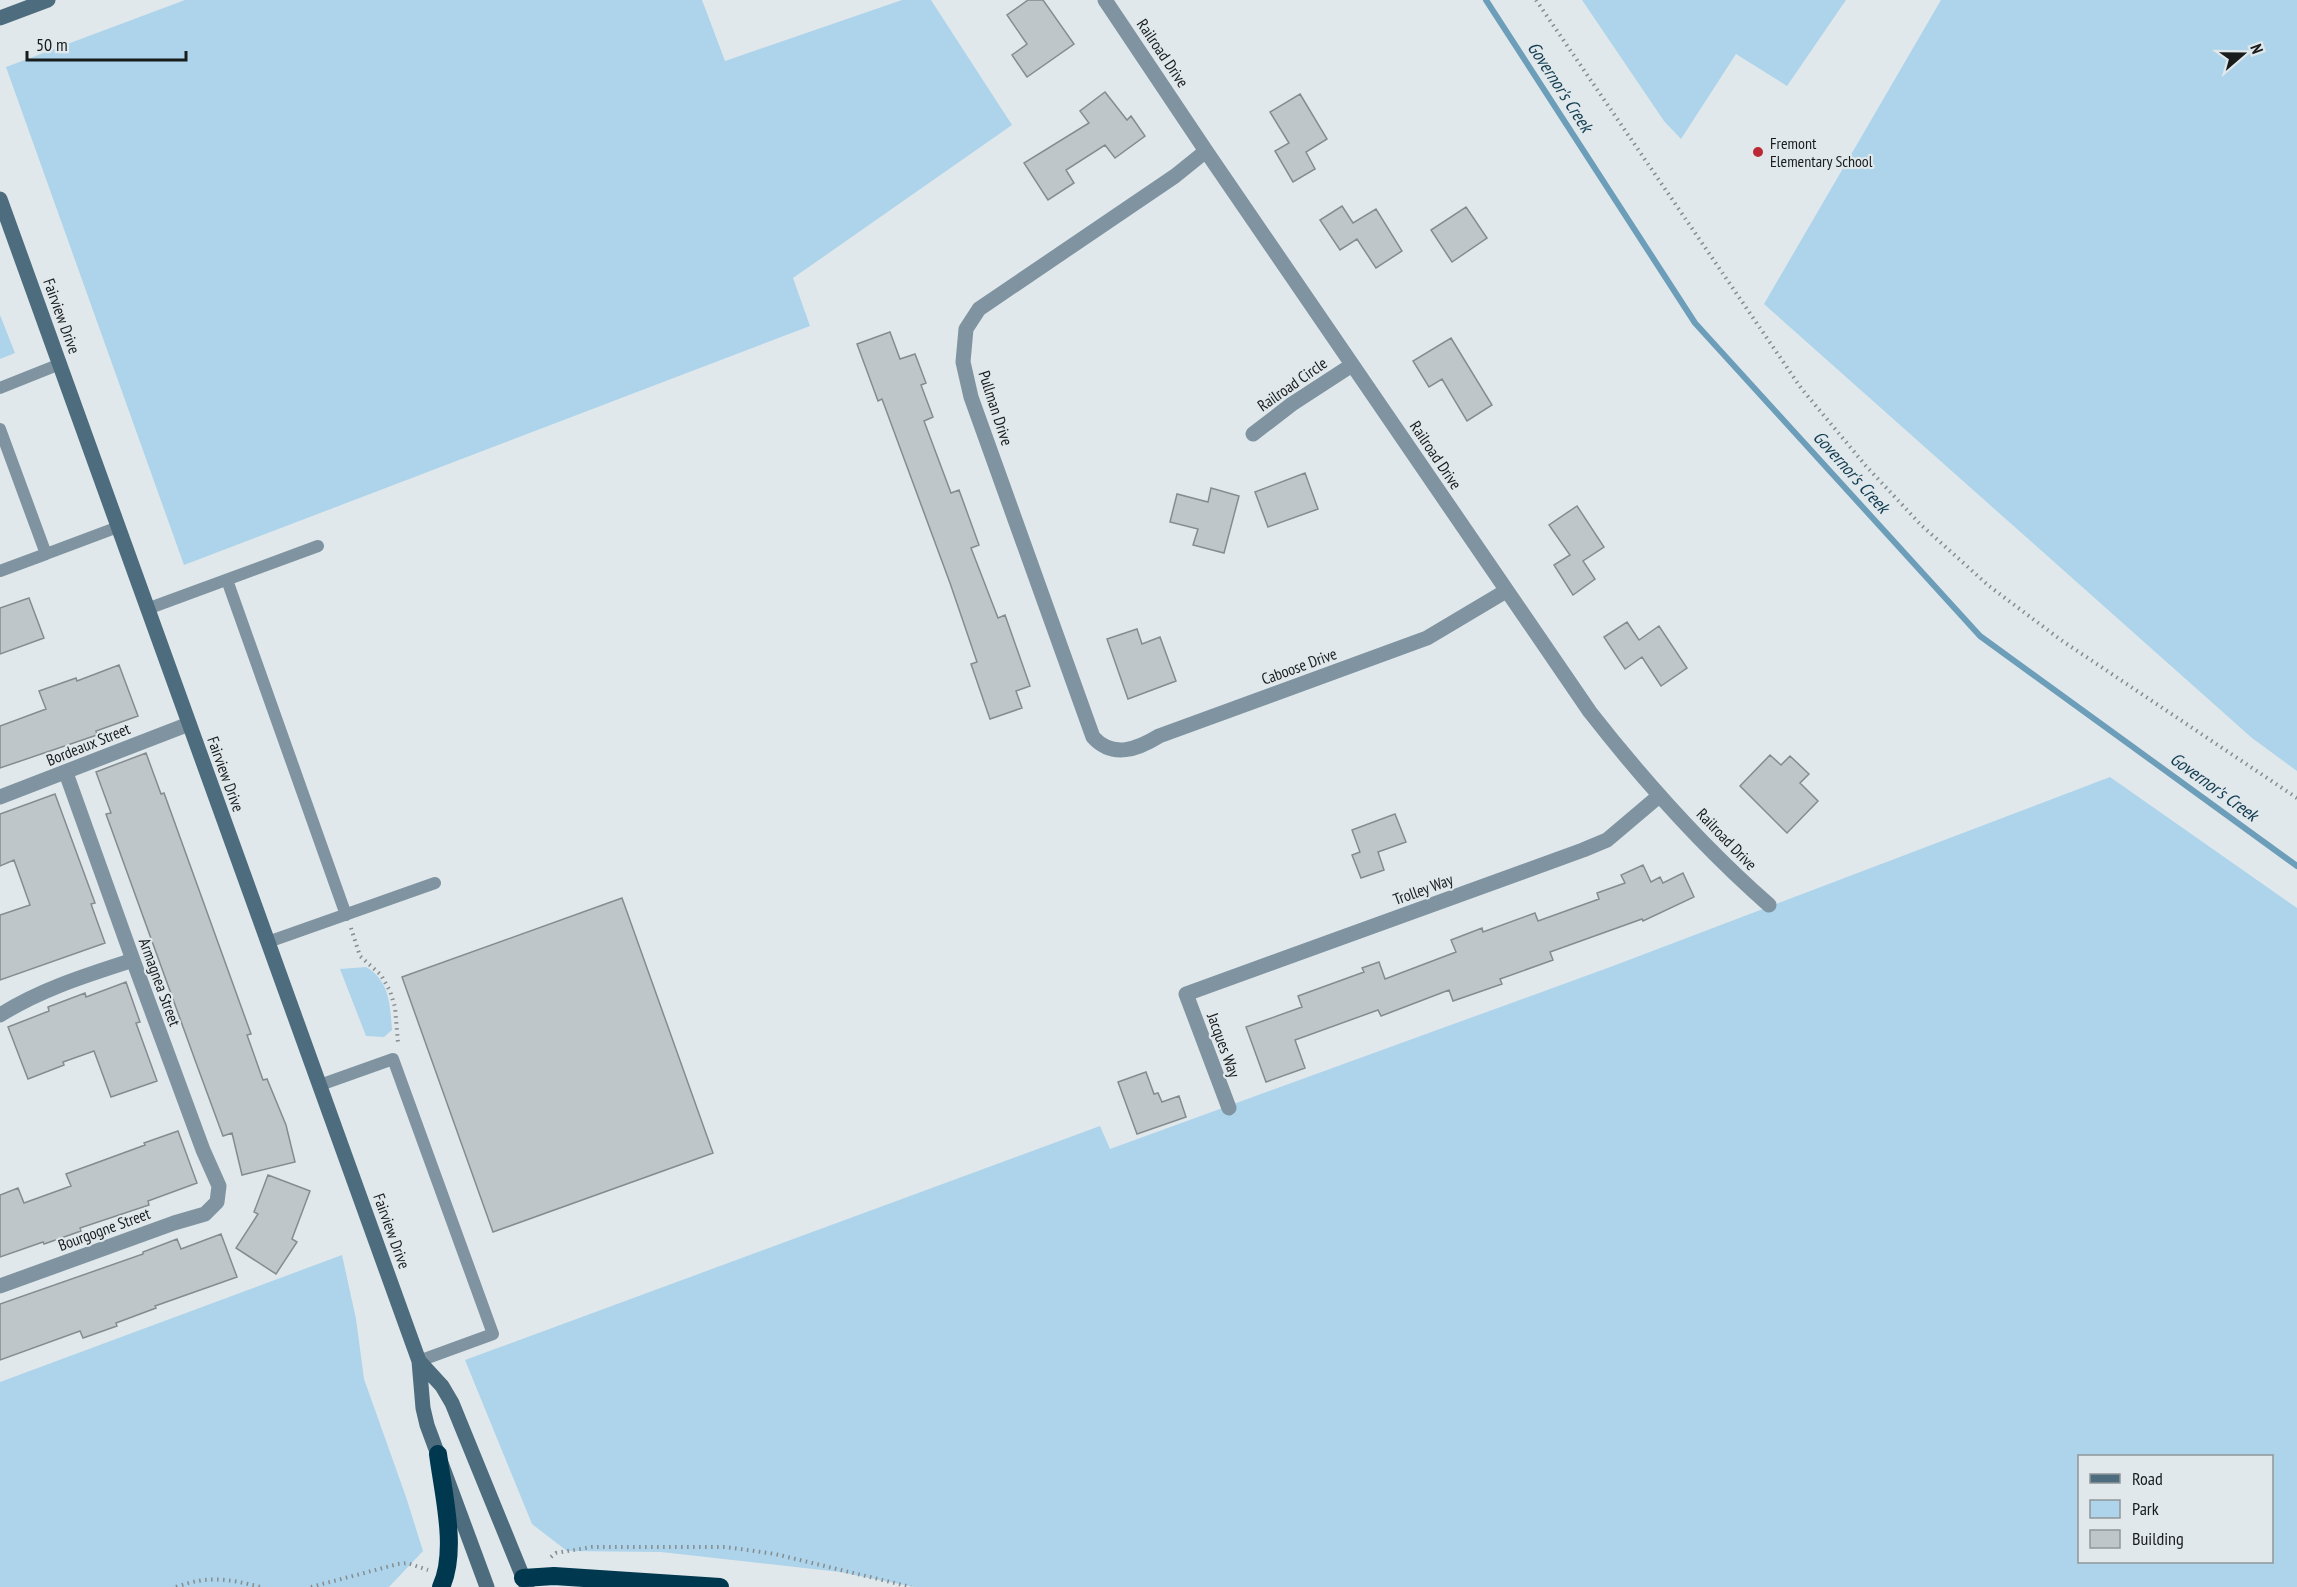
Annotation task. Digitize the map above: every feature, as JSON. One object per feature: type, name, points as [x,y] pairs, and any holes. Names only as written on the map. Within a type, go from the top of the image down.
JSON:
[{"type":"highway","points":[[438,1454],[448,1538],[447,1568],[441,1587]]},
{"type":"highway","points":[[525,1583],[554,1576],[720,1587]]},
{"type":"main road","points":[[0,18],[48,0]]},
{"type":"main road","name":"Fairview Drive","points":[[0,199],[420,1361],[423,1408],[487,1587]]},
{"type":"main road","name":"Fairview Drive","points":[[420,1361],[442,1386],[452,1403],[525,1583]]},
{"type":"street","name":"Railroad Drive","points":[[1105,0],[1590,712],[1659,796],[1746,885],[1769,905]]},
{"type":"street","name":"Pullman Drive","points":[[1098,742],[1094,737],[971,397],[963,362],[966,329],[979,309],[1175,176],[1206,151]]},
{"type":"street","name":"Railroad Circle","points":[[1253,434],[1352,365]]},
{"type":"street","name":"Caboose Drive","points":[[1098,742],[1110,749],[1130,751],[1159,736],[1428,638],[1506,591]]},
{"type":"street","name":"Bordeaux Street","points":[[0,797],[189,724]]},
{"type":"street","name":"Armagnea Street","points":[[66,773],[203,1150],[219,1186],[217,1202]]},
{"type":"street","name":"Trolley Way","points":[[1186,994],[1583,850],[1606,840],[1659,796]]},
{"type":"street","points":[[0,1015],[51,987],[133,960]]},
{"type":"street","name":"Jacques Way","points":[[1186,994],[1229,1108]]},
{"type":"street","name":"Bourgogne Street","points":[[0,1286],[205,1214],[217,1202]]},
{"type":"lane","points":[[0,388],[60,364]]},
{"type":"lane","points":[[0,429],[46,554]]},
{"type":"lane","points":[[0,571],[118,527]]},
{"type":"lane","points":[[147,609],[318,546]]},
{"type":"lane","points":[[227,580],[346,915]]},
{"type":"lane","points":[[268,942],[435,883]]},
{"type":"lane","points":[[320,1085],[393,1059],[490,1324],[493,1334],[420,1361]]},
{"type":"path","points":[[1536,0],[1801,388],[1866,466],[1921,525],[1989,586],[2061,640],[2297,798]]},
{"type":"path","points":[[351,927],[360,956],[381,975],[390,991],[395,1007],[398,1043]]},
{"type":"path","points":[[549,1559],[556,1553],[592,1547],[726,1546],[775,1554],[910,1587]]},
{"type":"path","points":[[311,1587],[398,1564],[407,1563],[430,1571]]},
{"type":"path","points":[[176,1587],[196,1580],[212,1578],[261,1587]]},
{"type":"green space","points":[[185,0],[702,0],[725,61],[902,0],[931,0],[1012,125],[793,278],[810,326],[184,565],[6,67]]},
{"type":"green space","points":[[1582,0],[1846,0],[1787,86],[1736,54],[1681,139],[1664,121]]},
{"type":"green space","points":[[1941,0],[2297,0],[2297,771],[2252,738],[1764,304]]},
{"type":"green space","points":[[0,315],[15,353],[0,359]]},
{"type":"green space","points":[[2110,777],[2297,908],[2297,1587],[914,1587],[840,1572],[661,1552],[567,1551],[532,1524],[465,1360],[1100,1126],[1110,1149],[1613,966]]},
{"type":"green space","points":[[366,967],[380,979],[387,994],[392,1030],[384,1037],[366,1036],[340,969]]},
{"type":"green space","points":[[342,1255],[356,1319],[364,1379],[423,1551],[389,1587],[0,1587],[0,1382]]},
{"type":"building","points":[[1028,0],[1043,0],[1074,44],[1027,77],[1012,55],[1027,44],[1007,15]]},
{"type":"building","points":[[1105,92],[1127,120],[1131,116],[1145,136],[1115,158],[1105,145],[1066,170],[1074,183],[1048,200],[1024,163],[1089,123],[1080,111]]},
{"type":"building","points":[[1300,94],[1327,139],[1306,152],[1315,169],[1293,182],[1275,151],[1289,143],[1270,112]]},
{"type":"building","points":[[1342,206],[1353,223],[1376,209],[1402,251],[1376,268],[1357,239],[1340,250],[1320,220]]},
{"type":"building","points":[[1466,207],[1487,238],[1452,262],[1431,230]]},
{"type":"building","points":[[890,332],[900,359],[915,354],[926,383],[921,385],[933,417],[924,421],[951,493],[959,490],[979,545],[971,548],[998,618],[1005,615],[1030,686],[1016,691],[1022,708],[990,719],[971,664],[977,662],[950,583],[882,399],[878,401],[857,344]]},
{"type":"building","points":[[1451,338],[1492,405],[1467,421],[1442,379],[1429,387],[1413,361]]},
{"type":"building","points":[[1305,473],[1318,509],[1268,527],[1255,492]]},
{"type":"building","points":[[1211,488],[1239,496],[1224,553],[1193,545],[1198,529],[1170,522],[1177,494],[1208,502]]},
{"type":"building","points":[[1577,506],[1604,547],[1583,561],[1595,579],[1573,595],[1554,565],[1570,555],[1549,525]]},
{"type":"building","points":[[29,598],[44,638],[0,654],[0,608]]},
{"type":"building","points":[[1627,622],[1639,640],[1659,626],[1687,668],[1661,686],[1642,657],[1625,669],[1604,637]]},
{"type":"building","points":[[1137,629],[1142,644],[1160,637],[1176,681],[1128,699],[1107,639]]},
{"type":"building","points":[[119,665],[138,716],[96,731],[97,735],[0,768],[0,726],[46,709],[39,691],[76,678],[77,681]]},
{"type":"building","points":[[146,753],[161,794],[164,793],[251,1034],[247,1035],[263,1080],[267,1079],[286,1125],[295,1162],[242,1175],[232,1133],[223,1136],[195,1060],[106,814],[111,813],[96,772]]},
{"type":"building","points":[[1770,755],[1781,765],[1790,756],[1809,774],[1800,783],[1818,801],[1787,833],[1740,786]]},
{"type":"building","points":[[55,794],[95,903],[91,904],[105,943],[0,980],[0,915],[30,905],[14,860],[0,866],[0,814]]},
{"type":"building","points":[[1395,814],[1406,842],[1378,852],[1384,870],[1361,878],[1352,855],[1360,852],[1352,830]]},
{"type":"building","points":[[1643,865],[1651,882],[1660,877],[1663,883],[1683,873],[1694,897],[1643,921],[1642,919],[1550,952],[1553,960],[1500,979],[1502,984],[1453,1001],[1449,990],[1381,1016],[1378,1010],[1295,1040],[1305,1068],[1266,1082],[1246,1027],[1302,1007],[1298,996],[1364,972],[1362,968],[1379,962],[1385,979],[1456,952],[1451,940],[1482,928],[1483,932],[1535,913],[1538,921],[1599,899],[1597,893],[1625,883],[1621,875]]},
{"type":"building","points":[[622,898],[713,1153],[493,1232],[402,977]]},
{"type":"building","points":[[126,982],[140,1022],[136,1023],[157,1081],[111,1097],[94,1051],[63,1062],[64,1065],[28,1079],[8,1027],[49,1011],[48,1007],[85,993],[86,997]]},
{"type":"building","points":[[1146,1072],[1154,1094],[1158,1093],[1162,1102],[1179,1096],[1186,1117],[1137,1134],[1118,1082]]},
{"type":"building","points":[[178,1131],[197,1183],[148,1201],[149,1205],[80,1228],[81,1231],[0,1257],[0,1195],[18,1188],[24,1203],[71,1186],[66,1174]]},
{"type":"building","points":[[268,1175],[310,1191],[292,1239],[297,1242],[276,1274],[236,1248],[258,1214],[254,1212]]},
{"type":"building","points":[[221,1234],[237,1277],[155,1306],[156,1308],[116,1323],[117,1326],[83,1338],[80,1331],[0,1360],[0,1304],[143,1254],[143,1252],[177,1239],[181,1249]]},
{"type":"waterway","name":"Governor's Creek","points":[[1486,0],[1695,323],[1980,636],[2297,866]]},
{"type":"place","name":"Fremont Elementary School","points":[[1758,152]]}]
